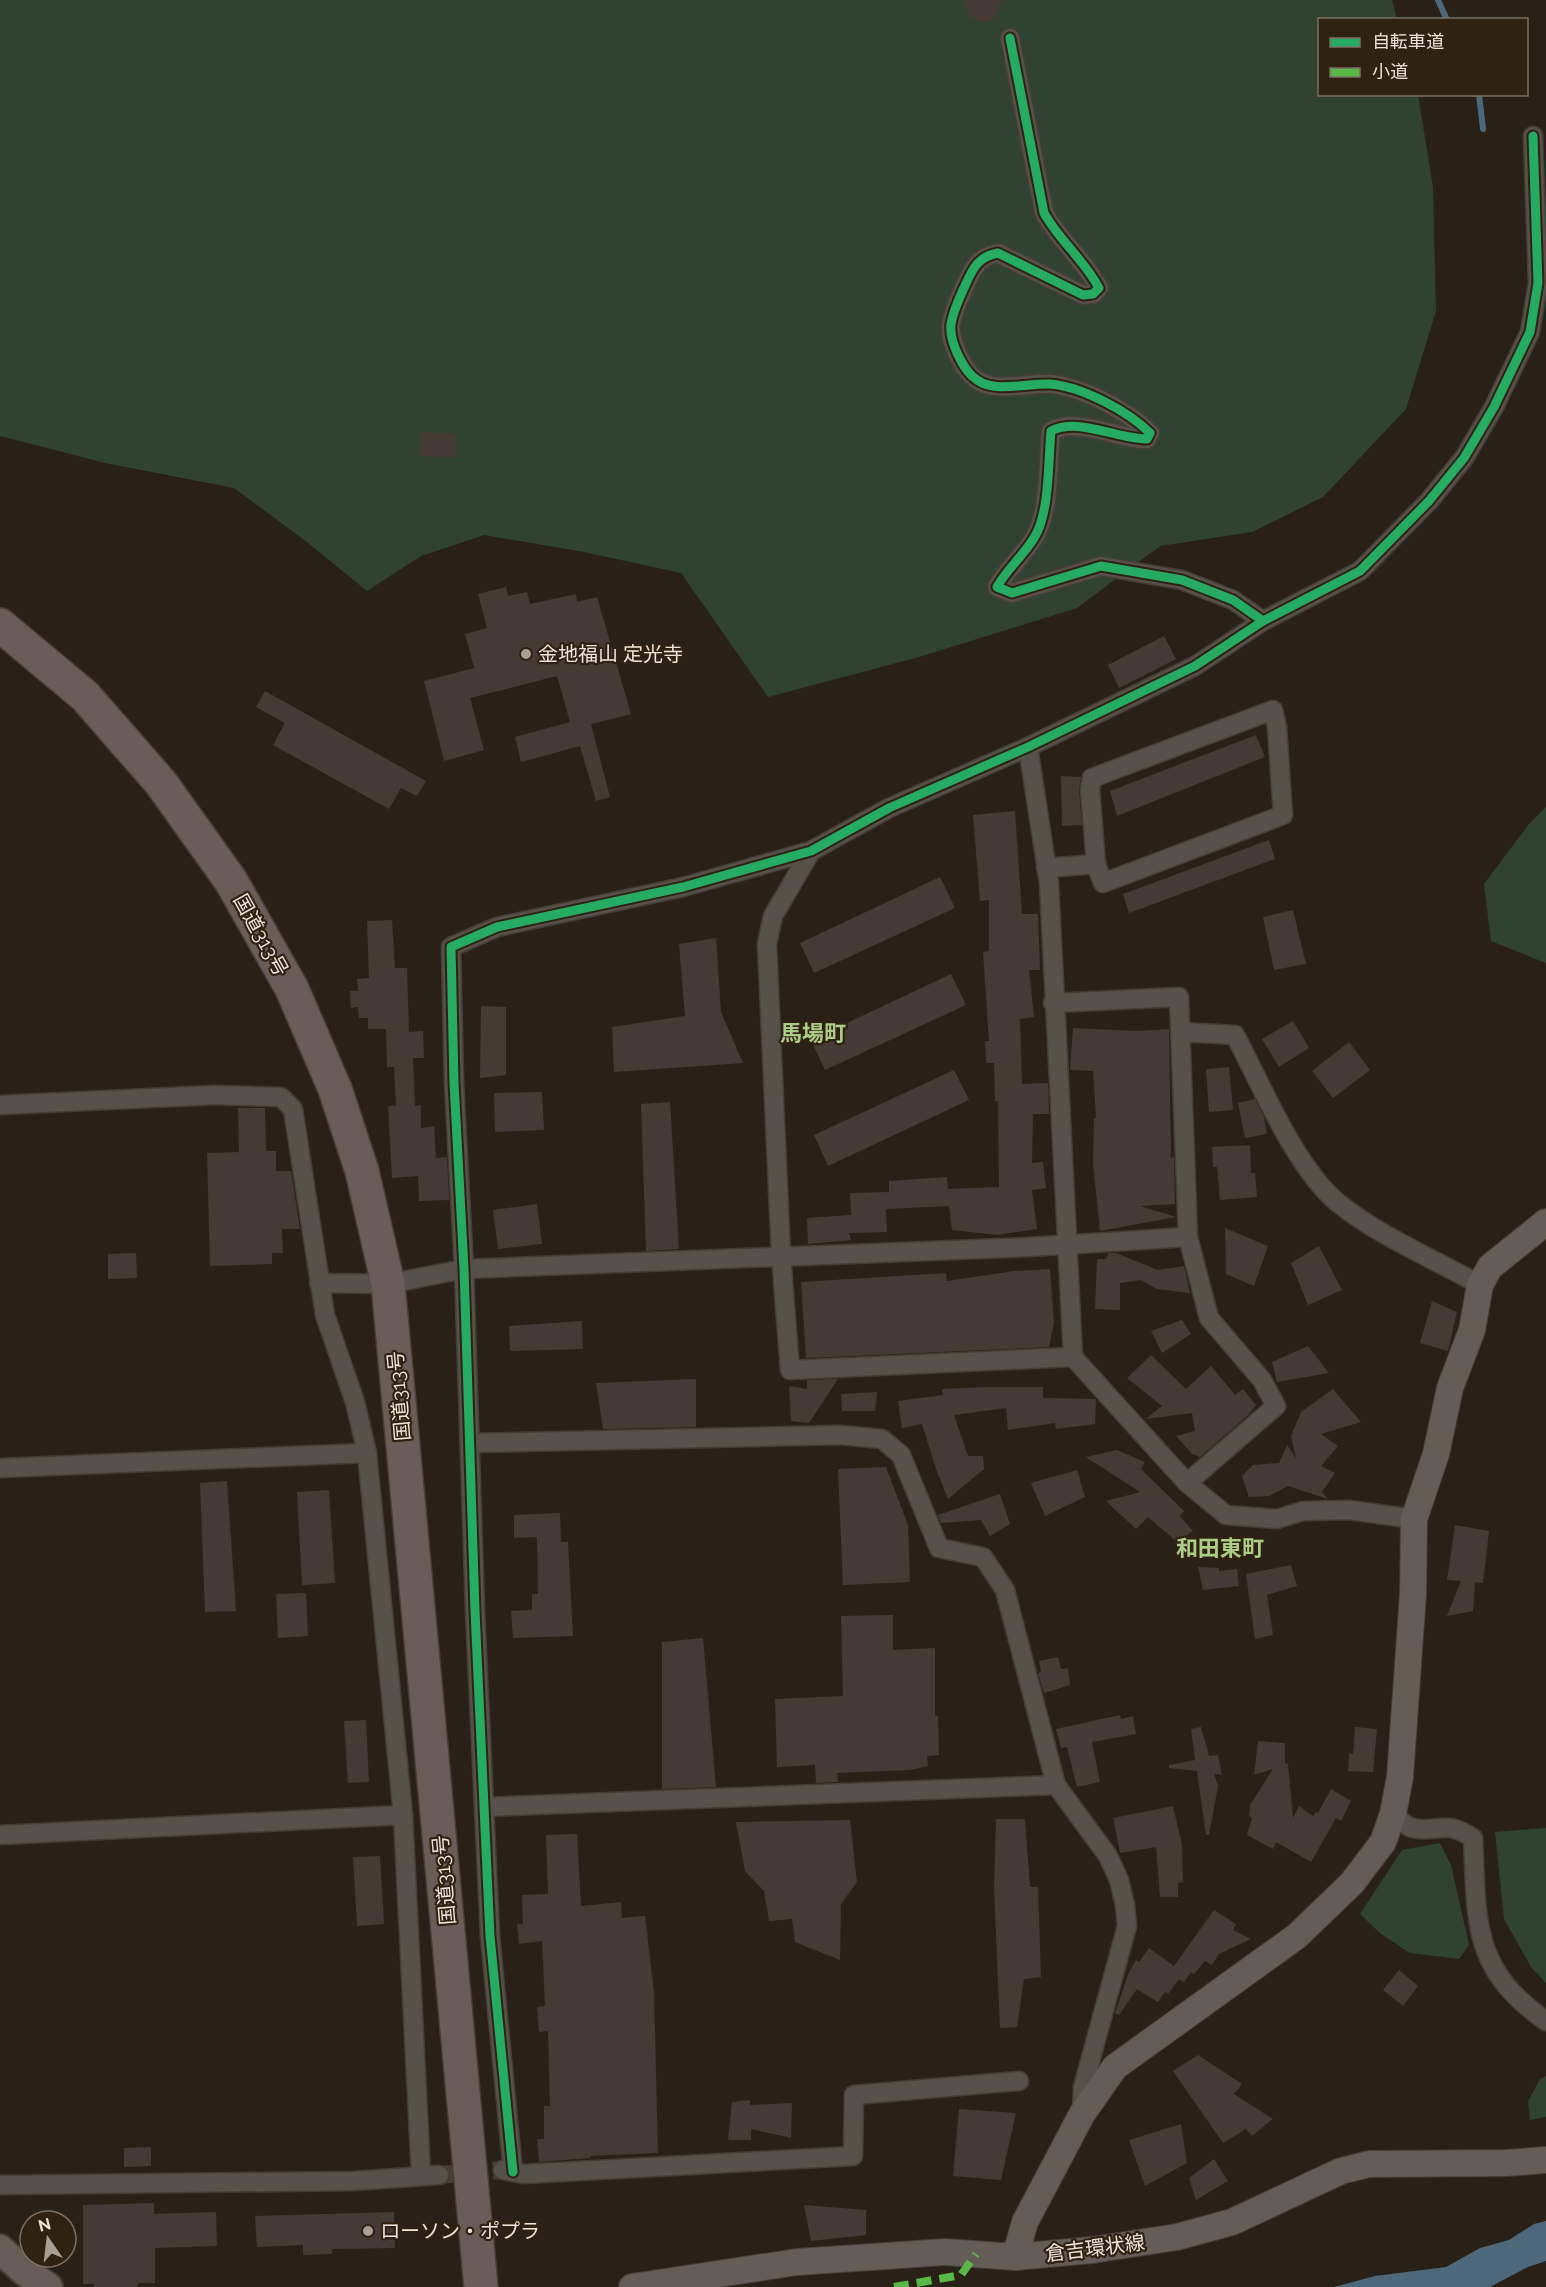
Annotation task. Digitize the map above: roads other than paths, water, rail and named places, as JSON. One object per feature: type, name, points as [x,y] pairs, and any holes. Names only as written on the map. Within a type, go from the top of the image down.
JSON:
[{"type":"highway","name":"国道313号","points":[[0,625],[85,696],[160,783],[231,881],[292,989],[335,1089],[362,1171],[388,1284],[481,2287]]},
{"type":"main road","points":[[0,2249],[24,2271],[48,2287]]},
{"type":"street","points":[[1010,38],[1044,213],[1056,235],[1093,276],[1099,288],[1093,294],[1083,295],[998,253],[987,255],[976,263],[954,310],[950,327],[960,360],[976,380],[992,385],[1051,384],[1082,393],[1135,418],[1150,433],[1146,439],[1079,427],[1060,427],[1051,431],[1041,523],[1034,538],[1004,574],[997,587],[1012,593],[1101,566],[1182,580],[1233,600],[1263,621]]},
{"type":"street","points":[[1019,2081],[854,2095],[852,2156],[524,2174],[508,2171],[490,1936],[464,1269],[454,1083],[451,947],[497,927],[683,887],[811,850],[908,799],[1028,747],[1195,666],[1263,621],[1360,571],[1429,501],[1464,458],[1494,407],[1530,332],[1538,283],[1533,136]]},
{"type":"street","points":[[1273,710],[1278,727],[1282,815],[1103,884],[1095,864],[1090,789],[1092,778],[1273,710]]},
{"type":"street","points":[[1028,747],[1046,868],[1073,1357],[1187,1483],[1226,1515],[1277,1519],[1303,1511],[1348,1510],[1414,1519]]},
{"type":"street","points":[[811,850],[773,916],[767,944],[781,1255],[790,1370],[1073,1357]]},
{"type":"street","points":[[1046,868],[1095,864]]},
{"type":"street","points":[[1053,1003],[1179,997],[1188,1238],[1209,1318],[1262,1380],[1276,1406],[1187,1483]]},
{"type":"street","points":[[1182,1032],[1235,1035],[1305,1167],[1337,1202],[1376,1227],[1480,1285]]},
{"type":"street","points":[[0,1105],[215,1095],[281,1097],[293,1108],[325,1315],[355,1402],[367,1453],[403,1815],[430,2175],[354,2181],[0,2185]]},
{"type":"street","points":[[1015,2257],[1025,2222],[1082,2114],[1115,2067],[1297,1936],[1352,1883],[1383,1842],[1393,1814],[1400,1777],[1413,1605],[1414,1519],[1436,1454],[1450,1388],[1472,1330],[1480,1285],[1490,1266],[1546,1222]]},
{"type":"street","points":[[319,1283],[388,1284],[464,1269],[1067,1245],[1188,1238]]},
{"type":"street","points":[[470,1443],[755,1435],[840,1435],[882,1439],[901,1455],[939,1548],[983,1557],[1005,1590],[1056,1785],[1108,1856],[1119,1880],[1127,1926],[1083,2087],[1082,2114]]},
{"type":"street","points":[[0,1468],[367,1453]]},
{"type":"street","points":[[485,1807],[1056,1785]]},
{"type":"street","points":[[1393,1814],[1412,1828],[1446,1826],[1461,1830],[1473,1838],[1477,1920],[1485,1951],[1496,1974],[1522,2004],[1546,2021]]},
{"type":"street","points":[[0,1835],[403,1815]]},
{"type":"street","name":"倉吉環状線","points":[[632,2287],[797,2262],[945,2252],[1015,2257],[1092,2250],[1177,2237],[1232,2222],[1341,2171],[1369,2164],[1494,2164],[1546,2160]]},
{"type":"water","points":[[1546,2221],[1546,2261],[1528,2267],[1490,2287],[1334,2287],[1375,2276],[1446,2267],[1480,2248],[1509,2240],[1534,2224]]},
{"type":"waterway","points":[[1438,0],[1446,18]]},
{"type":"waterway","points":[[1479,96],[1483,129]]},
{"type":"tunnel","points":[[439,2175],[503,2170]]},
{"type":"place","name":"金地福山 定光寺","points":[[526,654]]},
{"type":"place","name":"ローソン・ポプラ","points":[[368,2231]]},
{"type":"district","name":"馬場町","points":[[813,1033]]},
{"type":"district","name":"和田東町","points":[[1220,1548]]}]
